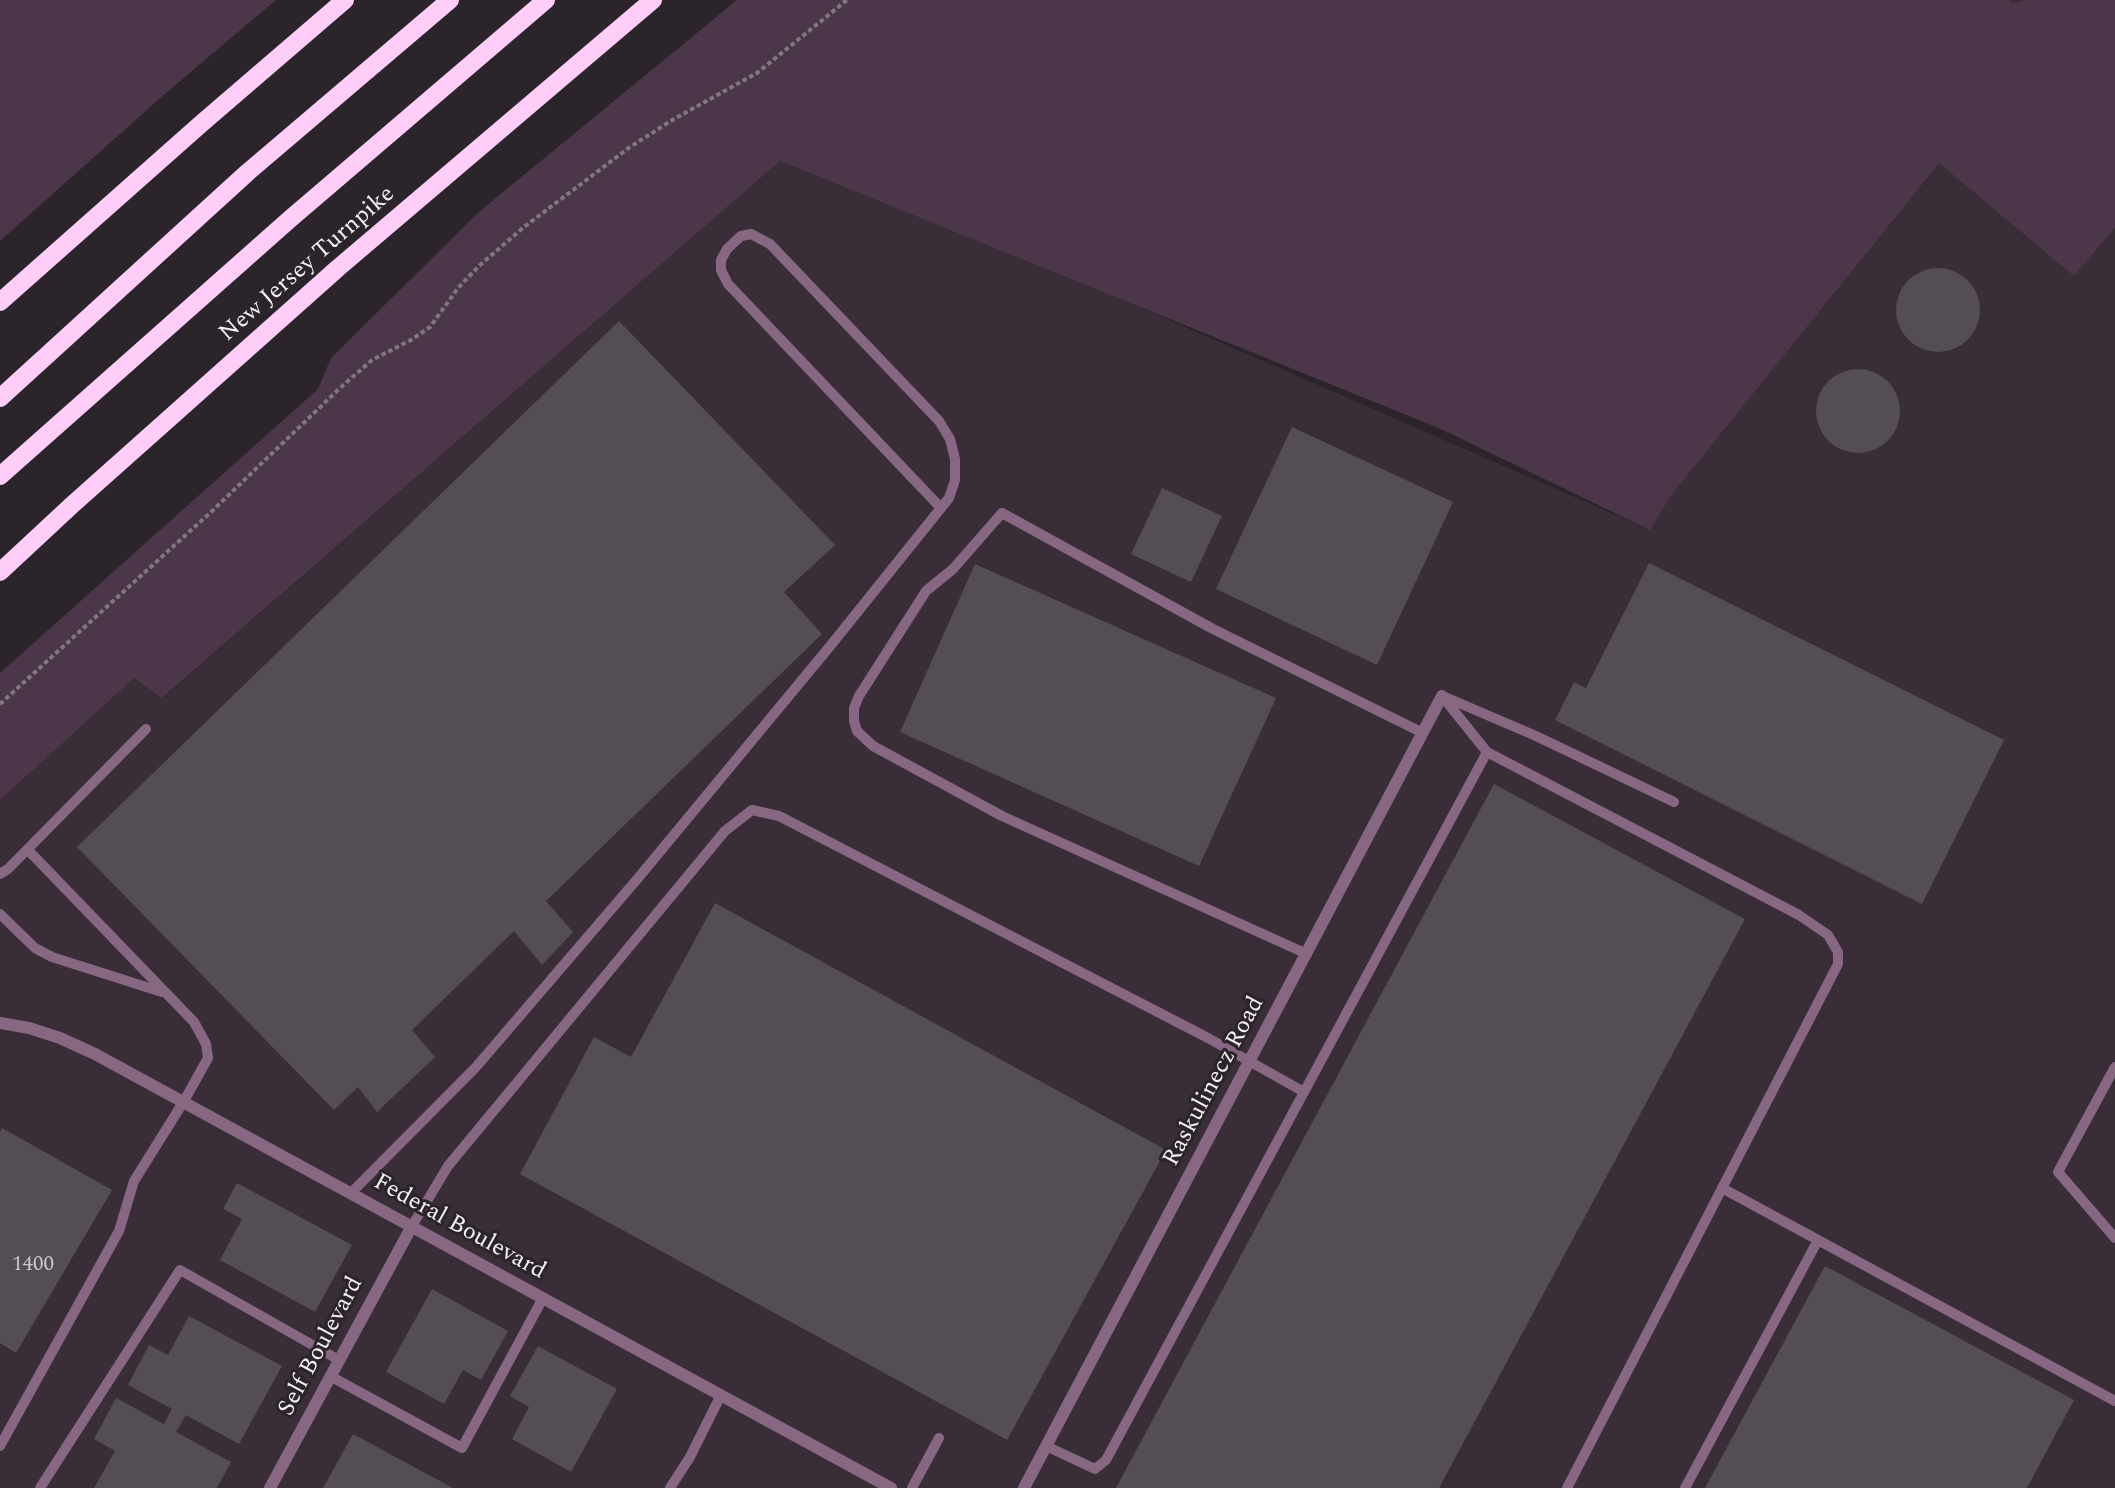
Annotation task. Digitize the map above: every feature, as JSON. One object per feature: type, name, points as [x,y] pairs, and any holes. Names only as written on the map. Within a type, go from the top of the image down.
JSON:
[{"type":"highway","points":[[0,302],[345,0]]},
{"type":"highway","points":[[0,398],[248,172],[450,0]]},
{"type":"highway","name":"New Jersey Turnpike","points":[[0,476],[290,219],[546,0]]},
{"type":"highway","name":"New Jersey Turnpike","points":[[0,572],[338,268],[653,0]]},
{"type":"street","name":"Raskulinecz Road","points":[[1024,1488],[1442,696]]},
{"type":"street","name":"Federal Boulevard","points":[[0,1023],[29,1028],[60,1038],[95,1054],[891,1488]]},
{"type":"street","name":"Self Boulevard","points":[[270,1488],[412,1226]]},
{"type":"lane","points":[[351,1193],[425,1120],[490,1051],[639,877],[831,645],[941,508],[949,498],[955,480],[955,459],[950,439],[939,421],[770,244],[751,234],[741,236],[727,249],[721,260],[721,270],[728,284],[941,508]]},
{"type":"lane","points":[[1307,954],[1002,816],[873,746],[857,730],[854,720],[854,708],[859,696],[926,591],[953,569],[1002,513],[1213,630],[1423,733]]},
{"type":"lane","points":[[1442,696],[1487,752],[1799,915],[1828,935],[1838,952],[1838,964],[1567,1488]]},
{"type":"lane","points":[[1442,696],[1536,736],[1674,802]]},
{"type":"lane","points":[[0,874],[8,869],[146,729]]},
{"type":"lane","points":[[1046,1446],[1095,1469],[1106,1460],[1487,752]]},
{"type":"lane","points":[[412,1226],[448,1166],[725,831],[752,810],[779,816],[1208,1038],[1304,1092]]},
{"type":"lane","points":[[0,1446],[119,1231],[135,1181],[208,1058],[206,1044],[194,1022],[28,849]]},
{"type":"lane","points":[[0,914],[35,948],[52,957],[165,993]]},
{"type":"lane","points":[[2115,1067],[2058,1172],[2115,1238]]},
{"type":"lane","points":[[1722,1188],[2115,1401]]},
{"type":"lane","points":[[1685,1488],[1818,1240]]},
{"type":"lane","points":[[40,1488],[180,1270],[339,1360]]},
{"type":"lane","points":[[330,1376],[462,1448],[543,1298]]},
{"type":"lane","points":[[670,1488],[690,1457],[721,1395]]},
{"type":"lane","points":[[912,1488],[939,1438]]},
{"type":"path","points":[[0,704],[211,512],[340,388],[372,360],[411,340],[430,327],[458,288],[478,266],[524,227],[630,147],[674,119],[757,73],[847,0]]},
{"type":"shaded area","points":[[0,0],[276,0],[167,92],[0,241]]},
{"type":"shaded area","points":[[737,0],[2008,0],[2013,3],[2026,0],[2115,0],[2115,227],[2074,276],[1939,163],[1672,494],[1650,530],[1441,429],[780,161],[162,698],[134,678],[0,800],[0,673],[318,389],[331,358],[480,211]]},
{"type":"shaded area","points":[[1468,0],[2115,0],[2115,1488],[0,1488],[0,800],[134,677],[163,698],[780,161],[1114,296],[1650,530]]},
{"type":"building","points":[[1938,268],[1954,271],[1968,280],[1977,294],[1980,310],[1977,326],[1968,340],[1954,349],[1938,352],[1922,349],[1908,340],[1899,326],[1896,310],[1899,294],[1908,280],[1922,271]]},
{"type":"building","points":[[619,321],[835,545],[784,592],[822,634],[546,901],[573,932],[542,965],[514,931],[412,1030],[435,1057],[377,1112],[358,1087],[334,1110],[77,847]]},
{"type":"building","points":[[1858,369],[1874,372],[1888,381],[1897,395],[1900,411],[1897,427],[1888,441],[1874,450],[1858,453],[1842,450],[1828,441],[1819,427],[1816,411],[1819,395],[1828,381],[1842,372]]},
{"type":"building","points":[[1292,427],[1453,502],[1377,665],[1216,589]]},
{"type":"building","points":[[1162,488],[1222,516],[1191,582],[1131,554]]},
{"type":"building","points":[[1649,563],[2004,740],[1922,904],[1555,720],[1574,682],[1586,688]]},
{"type":"building","points":[[975,564],[1276,698],[1199,866],[900,732]]},
{"type":"building","points":[[1494,784],[1745,919],[1439,1488],[1116,1488]]},
{"type":"building","points":[[715,903],[1166,1150],[1007,1440],[520,1174],[594,1037],[631,1057]]},
{"type":"building","points":[[2,1128],[112,1190],[16,1353],[0,1343],[0,1132]]},
{"type":"building","points":[[237,1183],[352,1245],[315,1312],[220,1260],[242,1219],[223,1209]]},
{"type":"building","points":[[1825,1266],[2074,1400],[2027,1488],[1705,1488]]},
{"type":"building","points":[[432,1289],[508,1331],[481,1380],[463,1370],[444,1404],[386,1372]]},
{"type":"building","points":[[189,1316],[282,1366],[239,1444],[186,1415],[176,1432],[231,1462],[217,1488],[94,1488],[115,1451],[94,1439],[116,1398],[164,1424],[172,1409],[128,1385],[149,1345],[168,1355]]},
{"type":"building","points":[[538,1346],[617,1389],[571,1472],[512,1439],[529,1407],[510,1396]]},
{"type":"building","points":[[353,1434],[453,1488],[323,1488]]}]
